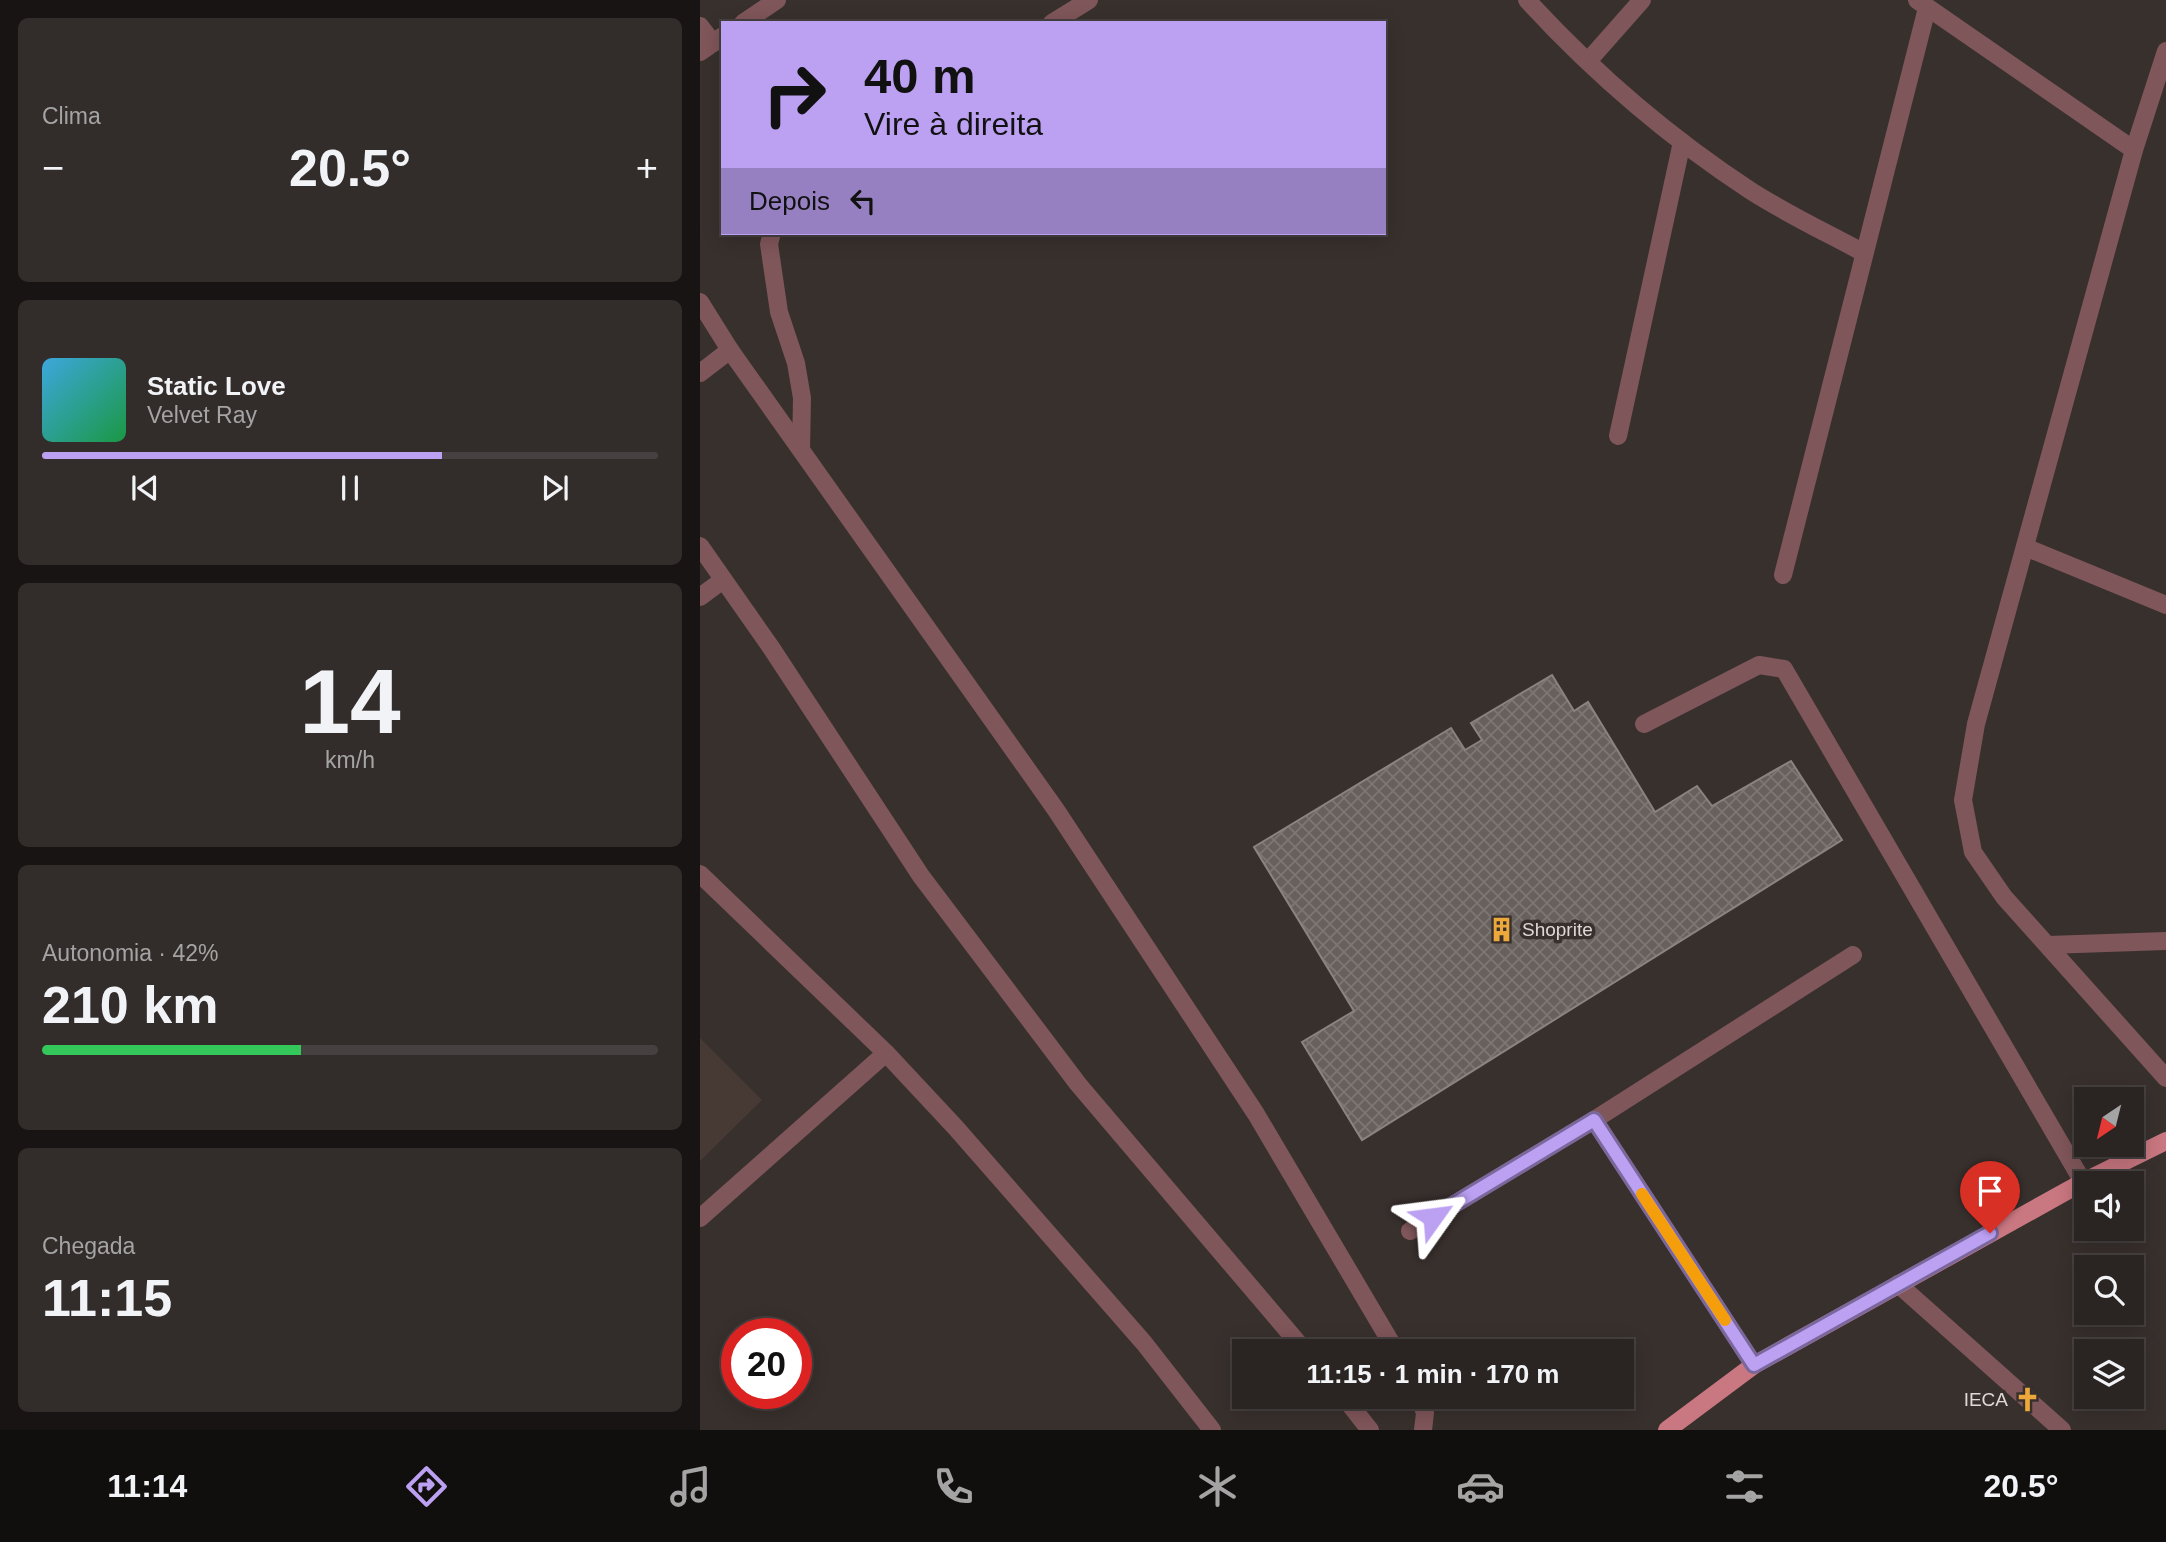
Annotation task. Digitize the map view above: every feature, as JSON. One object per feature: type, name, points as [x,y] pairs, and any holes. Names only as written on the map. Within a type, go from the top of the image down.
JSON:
[{"type":"main road","points":[[2105,1171],[2166,1141]]},
{"type":"main road","points":[[1667,1430],[1754,1365],[2074,1187]]},
{"type":"street","points":[[746,21],[776,0]]},
{"type":"street","points":[[1055,21],[1089,0]]},
{"type":"street","points":[[1527,0],[1550,25],[1682,142],[1753,192],[1864,253]]},
{"type":"street","points":[[1589,60],[1642,0]]},
{"type":"street","points":[[1783,575],[1864,253],[1922,4],[2134,150]]},
{"type":"street","points":[[700,26],[712,44]]},
{"type":"street","points":[[2166,51],[2134,150],[1976,724],[1963,800],[1973,852],[2004,898],[2048,944],[2166,1079]]},
{"type":"street","points":[[1618,436],[1682,142]]},
{"type":"street","points":[[771,235],[769,244],[779,312],[796,363],[802,398],[801,450]]},
{"type":"street","points":[[700,302],[730,350],[1087,857],[1256,1114],[1388,1339]]},
{"type":"street","points":[[700,373],[730,350]]},
{"type":"street","points":[[700,546],[937,898],[1078,1084],[1296,1339]]},
{"type":"street","points":[[2025,547],[2166,606]]},
{"type":"street","points":[[700,597],[723,579]]},
{"type":"street","points":[[1644,723],[1759,665],[1784,669],[2077,1171]]},
{"type":"street","points":[[700,874],[886,1053],[956,1128],[1144,1343],[1212,1430]]},
{"type":"street","points":[[2048,944],[2166,941]]},
{"type":"street","points":[[1410,1231],[1594,1120],[1853,955]]},
{"type":"street","points":[[700,1218],[886,1053]]},
{"type":"street","points":[[1594,1120],[1754,1365]]},
{"type":"street","points":[[1898,1284],[2062,1430]]},
{"type":"street","points":[[1353,1409],[1370,1430]]},
{"type":"street","points":[[1423,1430],[1424,1409]]},
{"type":"shaded area","points":[[700,1038],[762,1100],[700,1161]]},
{"type":"building","name":"Shoprite","points":[[1552,675],[1574,711],[1588,702],[1655,812],[1697,786],[1712,806],[1791,761],[1842,840],[1362,1140],[1302,1042],[1354,1011],[1254,847],[1451,728],[1465,750],[1482,740],[1471,723]]},
{"type":"slow traffic","points":[[1642,1194],[1725,1320]]},
{"type":"place","name":"Shoprite","points":[[1502,929]]},
{"type":"place","name":"IECA","points":[[2028,1399]]},
{"type":"route","points":[[1433,1217],[1594,1120],[1754,1365],[1990,1233]]}]
